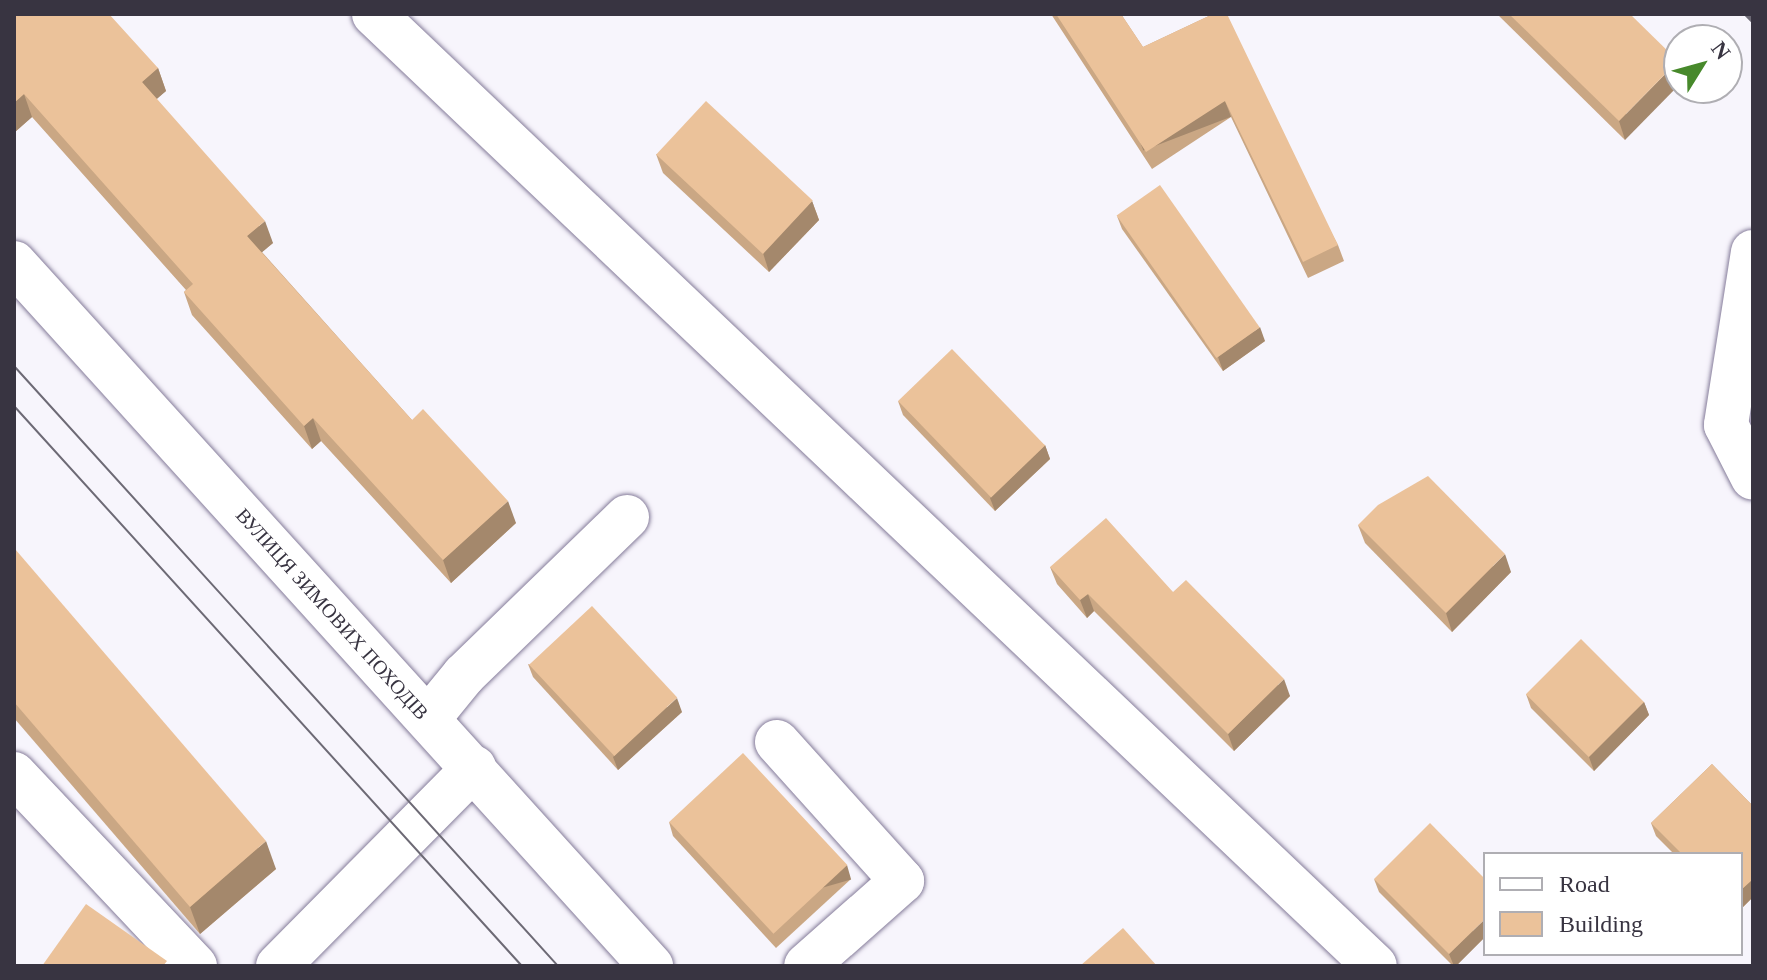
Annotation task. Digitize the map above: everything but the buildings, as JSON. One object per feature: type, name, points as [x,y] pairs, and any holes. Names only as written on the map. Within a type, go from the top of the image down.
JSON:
[{"type":"main road","points":[[374,14],[1375,966]]},
{"type":"main road","points":[[1753,252],[1726,425],[1753,478]]},
{"type":"main road","name":"ВУЛИЦЯ ЗИМОВИХ ПОХОДІВ","points":[[14,263],[651,966]]},
{"type":"main road","points":[[428,719],[464,675],[627,517]]},
{"type":"main road","points":[[777,742],[902,881],[806,966]]},
{"type":"main road","points":[[278,966],[474,768]]},
{"type":"main road","points":[[14,774],[195,966]]},
{"type":"tram line","points":[[14,366],[558,966]]},
{"type":"tram line","points":[[14,406],[522,966]]},
{"type":"railway","points":[[1747,14],[1753,20]]}]
